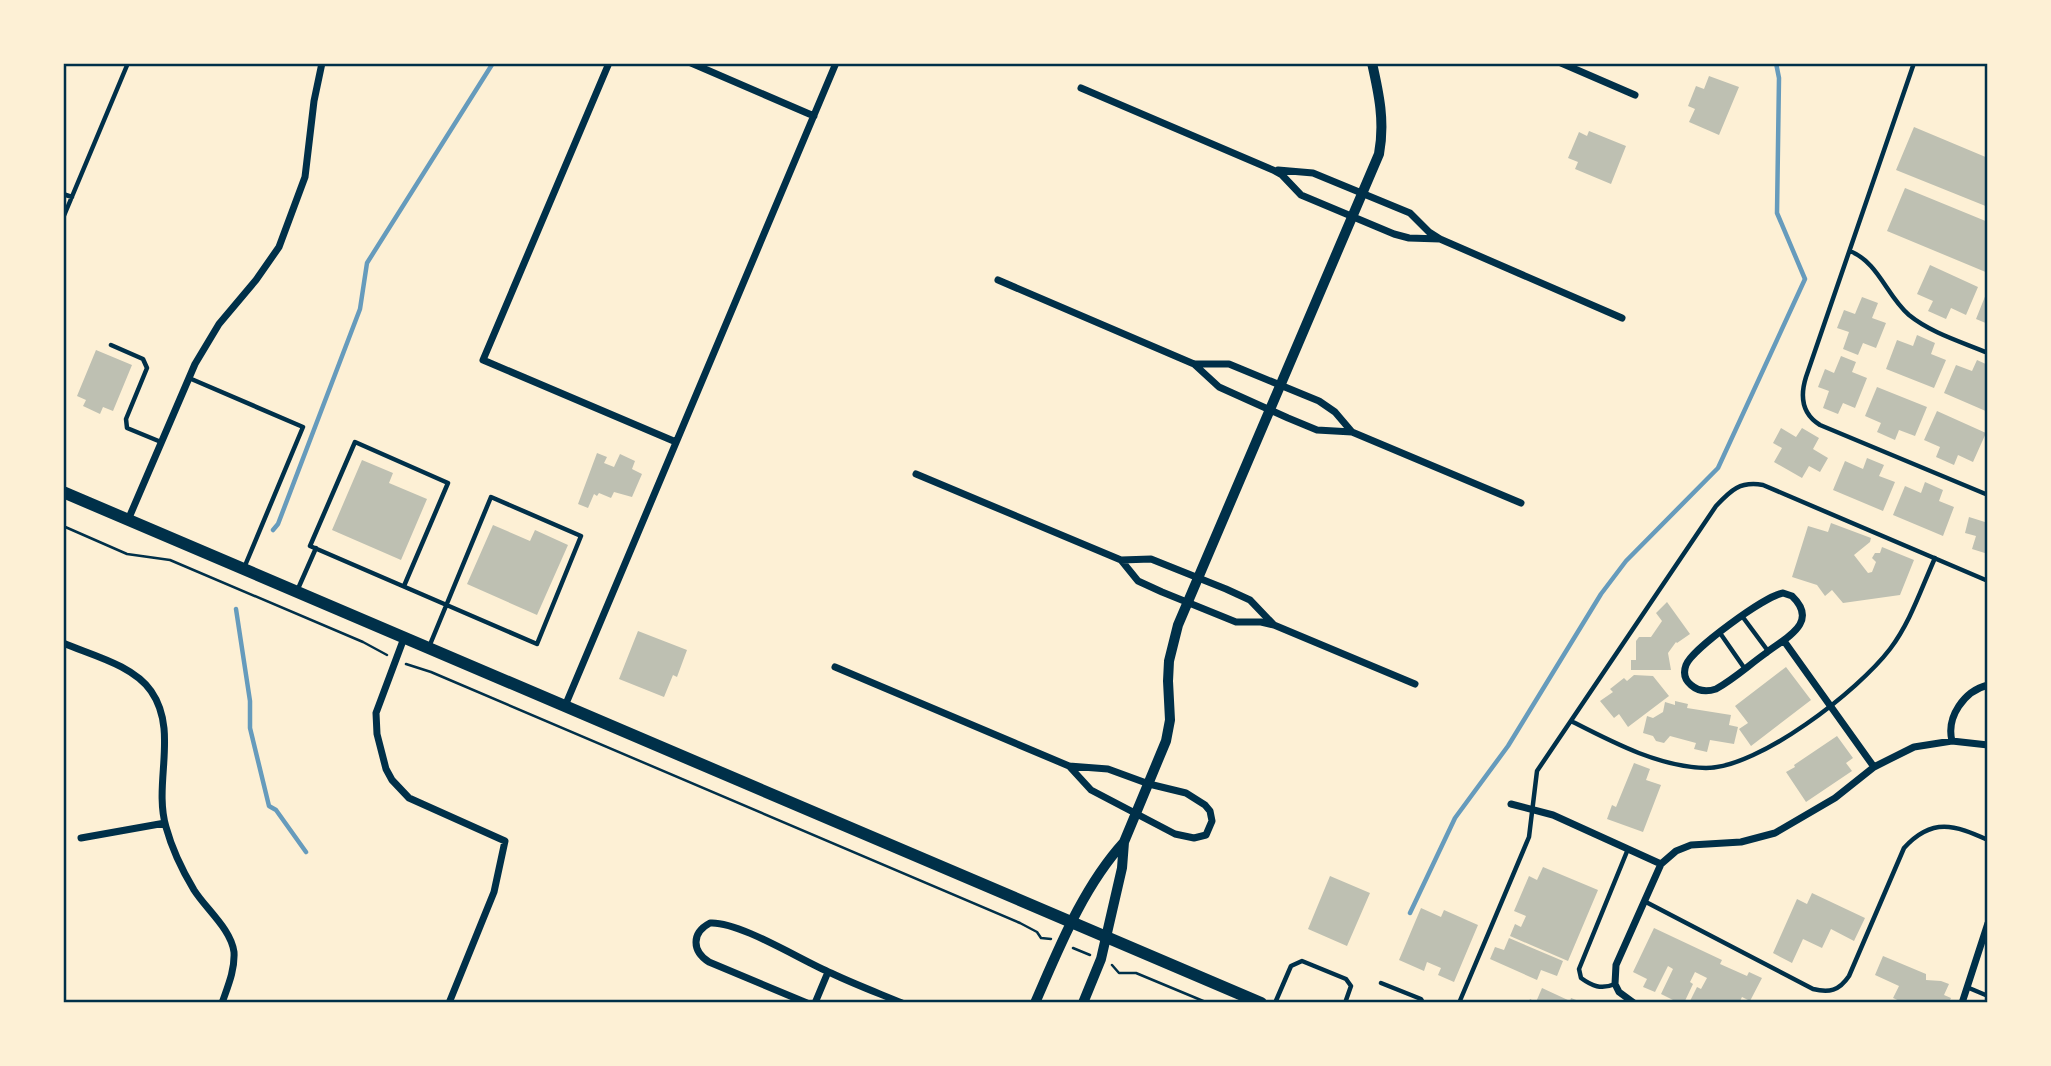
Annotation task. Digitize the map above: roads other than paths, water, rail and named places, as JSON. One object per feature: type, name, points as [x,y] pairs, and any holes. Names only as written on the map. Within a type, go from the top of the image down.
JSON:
[{"type":"main road","points":[[63,492],[1261,1003]]},
{"type":"street","points":[[128,520],[188,378],[219,324],[256,280],[283,236],[305,177],[314,101],[322,63]]},
{"type":"street","points":[[608,63],[482,360],[676,442]]},
{"type":"street","points":[[691,63],[814,116]]},
{"type":"street","points":[[565,706],[836,63]]},
{"type":"street","points":[[1035,1003],[1061,942],[1107,861],[1124,842],[1160,759],[1170,720],[1169,661],[1178,625],[1379,153],[1381,104],[1372,63]]},
{"type":"street","points":[[1561,63],[1635,95]]},
{"type":"street","points":[[1081,88],[1273,170],[1282,175],[1301,195],[1353,217],[1402,237],[1440,239]]},
{"type":"street","points":[[1273,170],[1313,173],[1363,192],[1410,213],[1440,239],[1622,318]]},
{"type":"street","points":[[998,280],[1194,364],[1219,387],[1317,430],[1352,432],[1521,503]]},
{"type":"street","points":[[1194,364],[1229,365],[1281,386],[1328,407],[1352,432]]},
{"type":"street","points":[[916,474],[1121,560],[1151,559],[1199,578],[1250,600],[1274,625]]},
{"type":"street","points":[[1121,560],[1138,581],[1189,603],[1236,622],[1274,625],[1415,684]]},
{"type":"street","points":[[1776,594],[1792,596],[1802,610],[1802,618],[1794,633],[1727,683],[1707,692],[1694,688],[1685,678],[1690,657],[1742,616],[1776,594]]},
{"type":"street","points":[[404,638],[376,713],[377,734],[391,780],[409,798],[505,841],[494,892],[449,1003]]},
{"type":"street","points":[[1784,641],[1874,767]]},
{"type":"street","points":[[63,643],[116,666],[144,684],[158,704],[164,730],[162,785],[165,823],[181,866],[234,950],[233,972],[222,1003]]},
{"type":"street","points":[[835,667],[1069,766],[1097,766],[1149,784],[1186,793],[1210,811],[1210,828],[1206,835],[1184,837],[1091,790],[1069,766]]},
{"type":"street","points":[[1952,741],[1950,732],[1959,706],[1977,688],[1988,685]]},
{"type":"street","points":[[1634,1003],[1619,992],[1615,984],[1616,965],[1661,864],[1676,851],[1691,845],[1741,842],[1775,833],[1835,798],[1874,767],[1914,747],[1952,741],[1988,745]]},
{"type":"street","points":[[1511,804],[1553,815],[1661,864]]},
{"type":"street","points":[[81,838],[165,823]]},
{"type":"street","points":[[1083,1003],[1107,937],[1122,868],[1124,842]]},
{"type":"street","points":[[807,1003],[709,962],[696,948],[698,934],[703,927],[718,923],[754,936],[828,972],[902,1003]]},
{"type":"street","points":[[1962,1003],[1988,923]]},
{"type":"street","points":[[815,1003],[828,972]]},
{"type":"lane","points":[[63,218],[128,63]]},
{"type":"lane","points":[[1914,63],[1803,386],[1803,402],[1808,415],[1821,425],[1988,495]]},
{"type":"lane","points":[[63,194],[72,197]]},
{"type":"lane","points":[[1850,251],[1868,262],[1900,306],[1916,320],[1988,353]]},
{"type":"lane","points":[[111,345],[143,359],[147,368],[126,419],[127,428],[161,442]]},
{"type":"lane","points":[[188,378],[303,427],[243,569]]},
{"type":"lane","points":[[404,586],[448,483],[355,442],[310,546],[316,548],[446,605],[537,644],[581,536],[491,497],[446,605],[428,648]]},
{"type":"lane","points":[[1459,1003],[1529,837],[1536,771],[1716,506],[1738,486],[1752,483],[1763,485],[1988,581]]},
{"type":"lane","points":[[297,592],[316,548]]},
{"type":"lane","points":[[1571,721],[1661,761],[1697,767],[1724,766],[1752,757],[1831,705],[1862,681],[1890,649],[1909,618],[1935,558]]},
{"type":"lane","points":[[1742,616],[1768,651]]},
{"type":"lane","points":[[1720,633],[1745,669]]},
{"type":"lane","points":[[1644,901],[1813,989],[1830,992],[1843,985],[1849,976],[1904,848],[1912,839],[1931,828],[1955,826],[1988,839]]},
{"type":"lane","points":[[1615,984],[1601,988],[1591,985],[1581,978],[1579,969],[1628,849]]},
{"type":"lane","points":[[1275,1003],[1291,966],[1302,961],[1346,979],[1351,986],[1345,1003]]},
{"type":"lane","points":[[1381,983],[1421,999],[1423,1003]]},
{"type":"lane","points":[[1969,988],[1988,996]]},
{"type":"waterway","points":[[273,530],[278,524],[360,309],[367,263],[493,63]]},
{"type":"waterway","points":[[1410,913],[1455,818],[1508,746],[1601,594],[1626,561],[1718,468],[1805,279],[1777,213],[1779,78],[1776,63]]},
{"type":"waterway","points":[[236,609],[250,701],[250,728],[269,806],[276,810],[306,852]]}]
